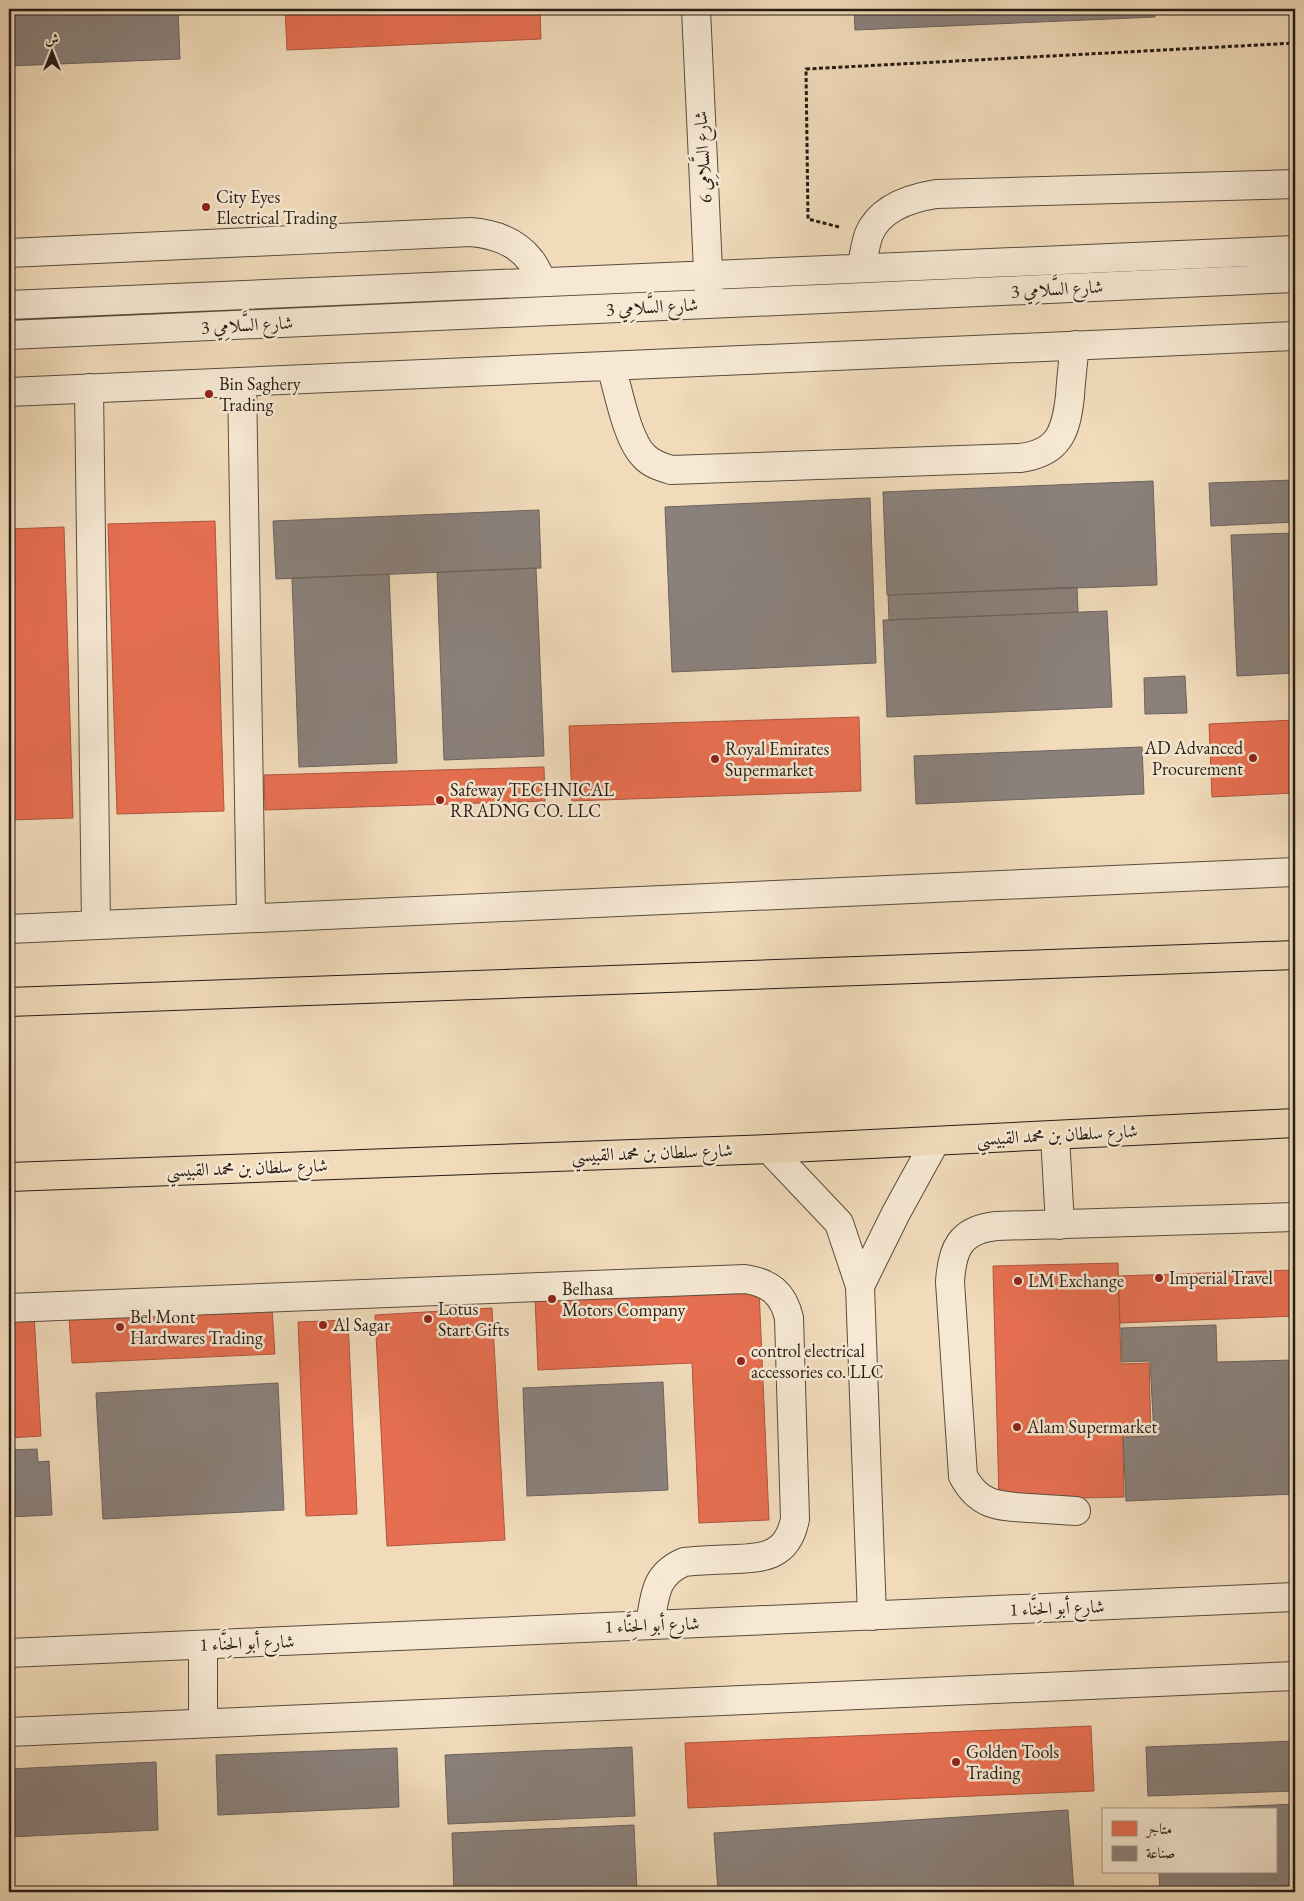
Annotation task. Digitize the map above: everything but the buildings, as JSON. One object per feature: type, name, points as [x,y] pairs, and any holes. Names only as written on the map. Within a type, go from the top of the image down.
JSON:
[{"type":"main road","points":[[9,1002],[1295,955]]},
{"type":"main road","name":"شارع سلطان بن محمد القبيسي","points":[[9,1177],[769,1149],[1295,1123]]},
{"type":"street","name":"شارع السَّلامِي 6","points":[[696,9],[709,305]]},
{"type":"street","points":[[861,268],[869,234],[882,217],[898,205],[916,197],[936,194],[1295,184]]},
{"type":"street","points":[[9,254],[471,232],[488,234],[519,248],[532,261],[542,282]]},
{"type":"street","name":"شارع السَّلامِي 3","points":[[9,305],[1295,250]]},
{"type":"street","name":"شارع السَّلامِي 3","points":[[9,336],[1295,278]]},
{"type":"street","points":[[9,392],[1295,336]]},
{"type":"street","points":[[611,366],[635,445],[644,457],[656,466],[671,470],[1020,458],[1033,456],[1045,451],[1055,443],[1063,432],[1067,419],[1075,345]]},
{"type":"street","points":[[242,382],[251,918]]},
{"type":"street","points":[[89,388],[96,925]]},
{"type":"street","points":[[9,929],[1295,872]]},
{"type":"street","points":[[1055,1136],[1060,1224]]},
{"type":"street","points":[[860,1286],[896,1213],[935,1142]]},
{"type":"street","points":[[769,1149],[839,1223],[860,1286],[872,1616]]},
{"type":"street","points":[[1076,1511],[1000,1506],[977,1496],[963,1476],[960,1455],[950,1282],[952,1258],[957,1247],[964,1238],[984,1227],[1295,1217]]},
{"type":"street","points":[[9,1308],[746,1279],[758,1281],[770,1287],[779,1295],[786,1306],[789,1318],[795,1519],[793,1530],[789,1539],[781,1548],[770,1555],[756,1558],[684,1562],[674,1566],[665,1573],[659,1582],[650,1625]]},
{"type":"street","name":"شارع أبو الحِنَّاء 1","points":[[9,1653],[1295,1597]]},
{"type":"street","points":[[203,1645],[203,1723]]},
{"type":"street","points":[[9,1732],[1295,1676]]},
{"type":"path","points":[[869,234],[808,219],[806,69],[1295,43]]},
{"type":"place","name":"City Eyes Electrical Trading","points":[[206,207]]},
{"type":"place","name":"Bin Saghery Trading","points":[[209,394]]},
{"type":"place","name":"AD Advanced Procurement","points":[[1253,758]]},
{"type":"place","name":"Royal Emirates Supermarket","points":[[715,759]]},
{"type":"place","name":"Safeway TECHNICAL RRADNG CO. LLC","points":[[440,800]]},
{"type":"place","name":"Imperial Travel","points":[[1159,1278]]},
{"type":"place","name":"LM Exchange","points":[[1018,1281]]},
{"type":"place","name":"Belhasa Motors Company","points":[[552,1299]]},
{"type":"place","name":"Lotus Start Gifts","points":[[428,1319]]},
{"type":"place","name":"Al Sagar","points":[[323,1325]]},
{"type":"place","name":"Bel Mont Hardwares Trading","points":[[120,1327]]},
{"type":"place","name":"control electrical accessories co. LLC","points":[[741,1361]]},
{"type":"place","name":"Alam Supermarket","points":[[1017,1427]]},
{"type":"place","name":"Golden Tools Trading","points":[[956,1762]]}]
